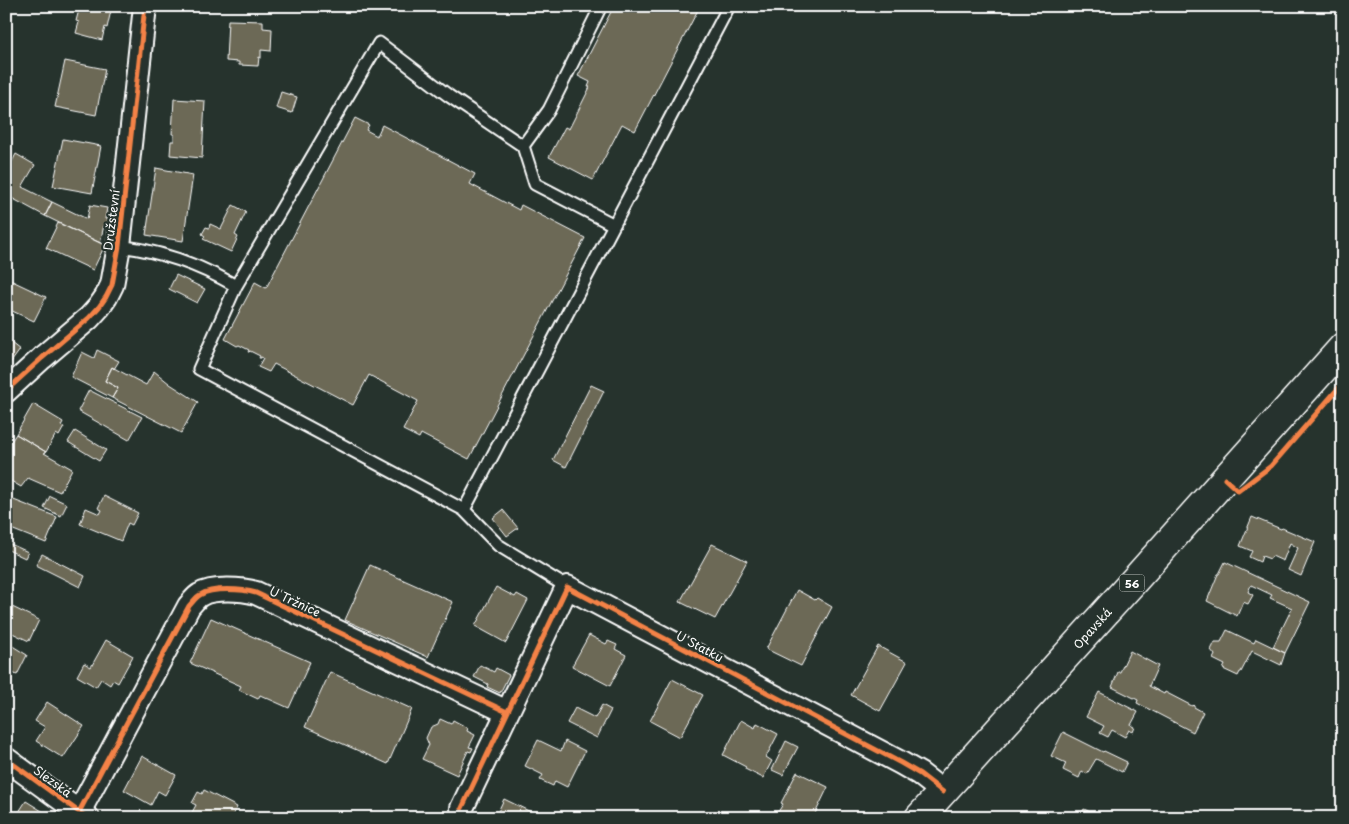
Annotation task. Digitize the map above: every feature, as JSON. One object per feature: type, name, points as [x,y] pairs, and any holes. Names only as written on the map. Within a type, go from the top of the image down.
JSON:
[{"type":"main road","name":"Opavská","points":[[919,818],[1132,584],[1343,347]]},
{"type":"street","name":"Družstevní","points":[[6,391],[89,318],[103,302],[112,284],[119,246],[145,6]]},
{"type":"street","name":"U Statku","points":[[567,587],[901,762],[943,792]]},
{"type":"street","points":[[462,808],[567,587]]},
{"type":"street","name":"U Tržnice","points":[[83,815],[189,606],[202,593],[246,590],[507,712]]},
{"type":"street","name":"Slezská","points":[[6,759],[83,815]]},
{"type":"lane","points":[[523,146],[549,110],[601,6]]},
{"type":"lane","points":[[464,510],[729,6]]},
{"type":"lane","points":[[567,587],[498,545],[464,510],[199,369],[236,286],[379,43],[448,96],[523,146],[534,184],[614,225]]},
{"type":"lane","points":[[119,246],[147,250],[180,261],[207,271],[236,286]]},
{"type":"building","points":[[80,6],[112,6],[102,40],[76,33],[79,22],[76,21]]},
{"type":"building","points":[[614,6],[700,6],[635,131],[622,124],[593,180],[549,157],[565,127],[569,129],[590,87],[588,87],[590,82],[578,76]]},
{"type":"building","points":[[228,20],[263,21],[263,28],[272,29],[271,51],[261,50],[258,66],[239,65],[239,62],[226,61]]},
{"type":"building","points":[[65,61],[105,69],[96,115],[55,107]]},
{"type":"building","points":[[281,92],[297,97],[292,113],[276,108]]},
{"type":"building","points":[[174,99],[205,101],[202,158],[170,155],[171,141],[174,141],[174,134],[172,134]]},
{"type":"building","points":[[355,118],[369,125],[366,130],[377,136],[382,125],[475,174],[470,184],[519,210],[521,205],[585,238],[469,459],[421,434],[419,438],[403,430],[418,401],[369,375],[353,405],[274,364],[269,372],[258,367],[263,358],[259,358],[260,356],[250,351],[248,352],[249,350],[225,339],[255,282],[266,288]]},
{"type":"building","points":[[63,139],[101,146],[92,193],[53,186]]},
{"type":"building","points":[[16,154],[35,165],[22,187],[52,202],[45,216],[6,195],[6,173]]},
{"type":"building","points":[[156,168],[193,175],[183,241],[146,235]]},
{"type":"building","points":[[52,202],[87,219],[90,205],[107,208],[105,219],[110,219],[108,226],[104,225],[100,243],[45,216]]},
{"type":"building","points":[[233,205],[246,212],[235,235],[238,237],[231,252],[203,239],[205,236],[202,234],[206,227],[209,228],[210,224],[221,229]]},
{"type":"building","points":[[58,223],[105,245],[93,270],[46,248]]},
{"type":"building","points":[[176,275],[205,289],[197,303],[169,289]]},
{"type":"building","points":[[6,278],[46,297],[34,321],[10,310],[6,314]]},
{"type":"building","points":[[6,339],[20,350],[6,369]]},
{"type":"building","points":[[97,350],[119,361],[114,369],[112,367],[105,381],[118,388],[112,398],[71,377],[82,352],[94,358]]},
{"type":"building","points":[[112,367],[146,385],[154,371],[198,402],[181,433],[112,398],[118,388],[105,381]]},
{"type":"building","points":[[591,385],[604,391],[566,467],[553,460]]},
{"type":"building","points":[[89,390],[142,417],[129,440],[78,411]]},
{"type":"building","points":[[33,404],[63,422],[61,426],[64,427],[59,436],[56,434],[46,452],[16,434]]},
{"type":"building","points":[[75,431],[106,450],[99,461],[68,442]]},
{"type":"building","points":[[16,434],[72,469],[60,492],[28,478],[21,487],[6,478],[6,449]]},
{"type":"building","points":[[50,496],[67,504],[61,516],[44,508]]},
{"type":"building","points":[[104,496],[138,513],[132,525],[128,523],[121,541],[80,524],[86,508],[100,514],[102,510],[98,508]]},
{"type":"building","points":[[6,497],[57,517],[46,543],[6,527]]},
{"type":"building","points":[[503,510],[518,528],[507,536],[493,518]]},
{"type":"building","points":[[1252,517],[1315,542],[1301,576],[1288,570],[1298,548],[1290,543],[1283,561],[1272,556],[1270,559],[1262,556],[1260,562],[1249,557],[1252,551],[1240,546]]},
{"type":"building","points":[[6,542],[28,552],[25,558],[6,549]]},
{"type":"building","points":[[712,544],[747,561],[715,619],[680,602]]},
{"type":"building","points":[[42,554],[85,576],[80,587],[36,565]]},
{"type":"building","points":[[1225,562],[1310,602],[1285,653],[1273,647],[1292,608],[1270,598],[1272,595],[1251,585],[1248,592],[1253,595],[1248,604],[1243,602],[1237,616],[1207,601]]},
{"type":"building","points":[[370,565],[453,602],[428,657],[345,620]]},
{"type":"building","points":[[496,587],[515,597],[517,594],[528,600],[506,643],[475,626]]},
{"type":"building","points":[[797,590],[815,600],[817,598],[832,607],[801,666],[766,649]]},
{"type":"building","points":[[6,604],[39,620],[29,641],[6,630]]},
{"type":"building","points":[[211,618],[310,662],[289,708],[260,695],[258,699],[239,690],[241,686],[190,663]]},
{"type":"building","points":[[1227,630],[1254,643],[1256,639],[1285,653],[1281,665],[1252,651],[1238,676],[1223,669],[1225,665],[1213,659],[1215,655],[1211,650],[1215,642],[1221,642]]},
{"type":"building","points":[[589,635],[606,644],[608,641],[617,645],[615,649],[626,655],[610,686],[572,666]]},
{"type":"building","points":[[106,640],[133,656],[118,683],[113,680],[110,685],[101,679],[96,687],[77,676],[84,663],[91,667]]},
{"type":"building","points":[[6,642],[27,655],[17,675],[6,670]]},
{"type":"building","points":[[878,646],[907,662],[880,711],[851,695]]},
{"type":"building","points":[[1130,651],[1158,666],[1149,686],[1193,705],[1203,712],[1193,732],[1137,703],[1138,700],[1112,687]]},
{"type":"building","points":[[480,665],[494,672],[496,668],[509,675],[500,693],[487,687],[488,684],[474,677]]},
{"type":"building","points":[[330,672],[412,709],[388,764],[305,727]]},
{"type":"building","points":[[672,679],[703,695],[680,737],[650,721]]},
{"type":"building","points":[[1099,692],[1138,712],[1131,725],[1135,727],[1133,732],[1129,730],[1125,737],[1112,730],[1108,737],[1100,733],[1104,726],[1086,717]]},
{"type":"building","points":[[47,702],[84,726],[63,758],[36,741],[45,727],[35,721]]},
{"type":"building","points":[[602,705],[611,710],[597,738],[567,723],[575,708],[595,718]]},
{"type":"building","points":[[440,719],[451,724],[453,720],[468,728],[467,731],[475,735],[469,747],[473,748],[471,752],[468,751],[457,775],[422,759],[429,745],[426,738],[431,727],[438,724]]},
{"type":"building","points":[[741,720],[755,728],[757,723],[778,734],[766,757],[772,761],[763,778],[723,755]]},
{"type":"building","points":[[1063,732],[1127,762],[1122,772],[1096,759],[1087,774],[1082,771],[1079,778],[1063,770],[1066,763],[1051,756]]},
{"type":"building","points":[[538,740],[561,751],[565,741],[585,751],[567,787],[555,781],[553,786],[540,780],[543,775],[525,766]]},
{"type":"building","points":[[786,741],[798,747],[783,775],[772,770]]},
{"type":"building","points":[[142,756],[176,775],[165,795],[158,791],[151,805],[124,790]]},
{"type":"building","points":[[797,772],[828,787],[813,818],[790,818],[778,812]]},
{"type":"building","points":[[204,790],[237,807],[232,818],[189,818],[196,805],[192,803],[198,792],[202,794]]},
{"type":"building","points":[[504,799],[539,816],[539,818],[495,818]]},
{"type":"building","points":[[26,801],[50,816],[49,818],[15,818]]},
{"type":"building","points":[[1084,809],[1102,818],[1079,818]]},
{"type":"cycle path","points":[[6,391],[89,318],[106,297],[112,285],[119,246],[145,6]]},
{"type":"cycle path","points":[[1225,479],[1238,491],[1271,466],[1343,383]]},
{"type":"cycle path","points":[[462,808],[567,587],[901,763],[920,774],[943,792]]},
{"type":"cycle path","points":[[79,812],[189,606],[205,592],[243,590],[256,593],[507,712]]},
{"type":"cycle path","points":[[6,759],[88,818]]}]
